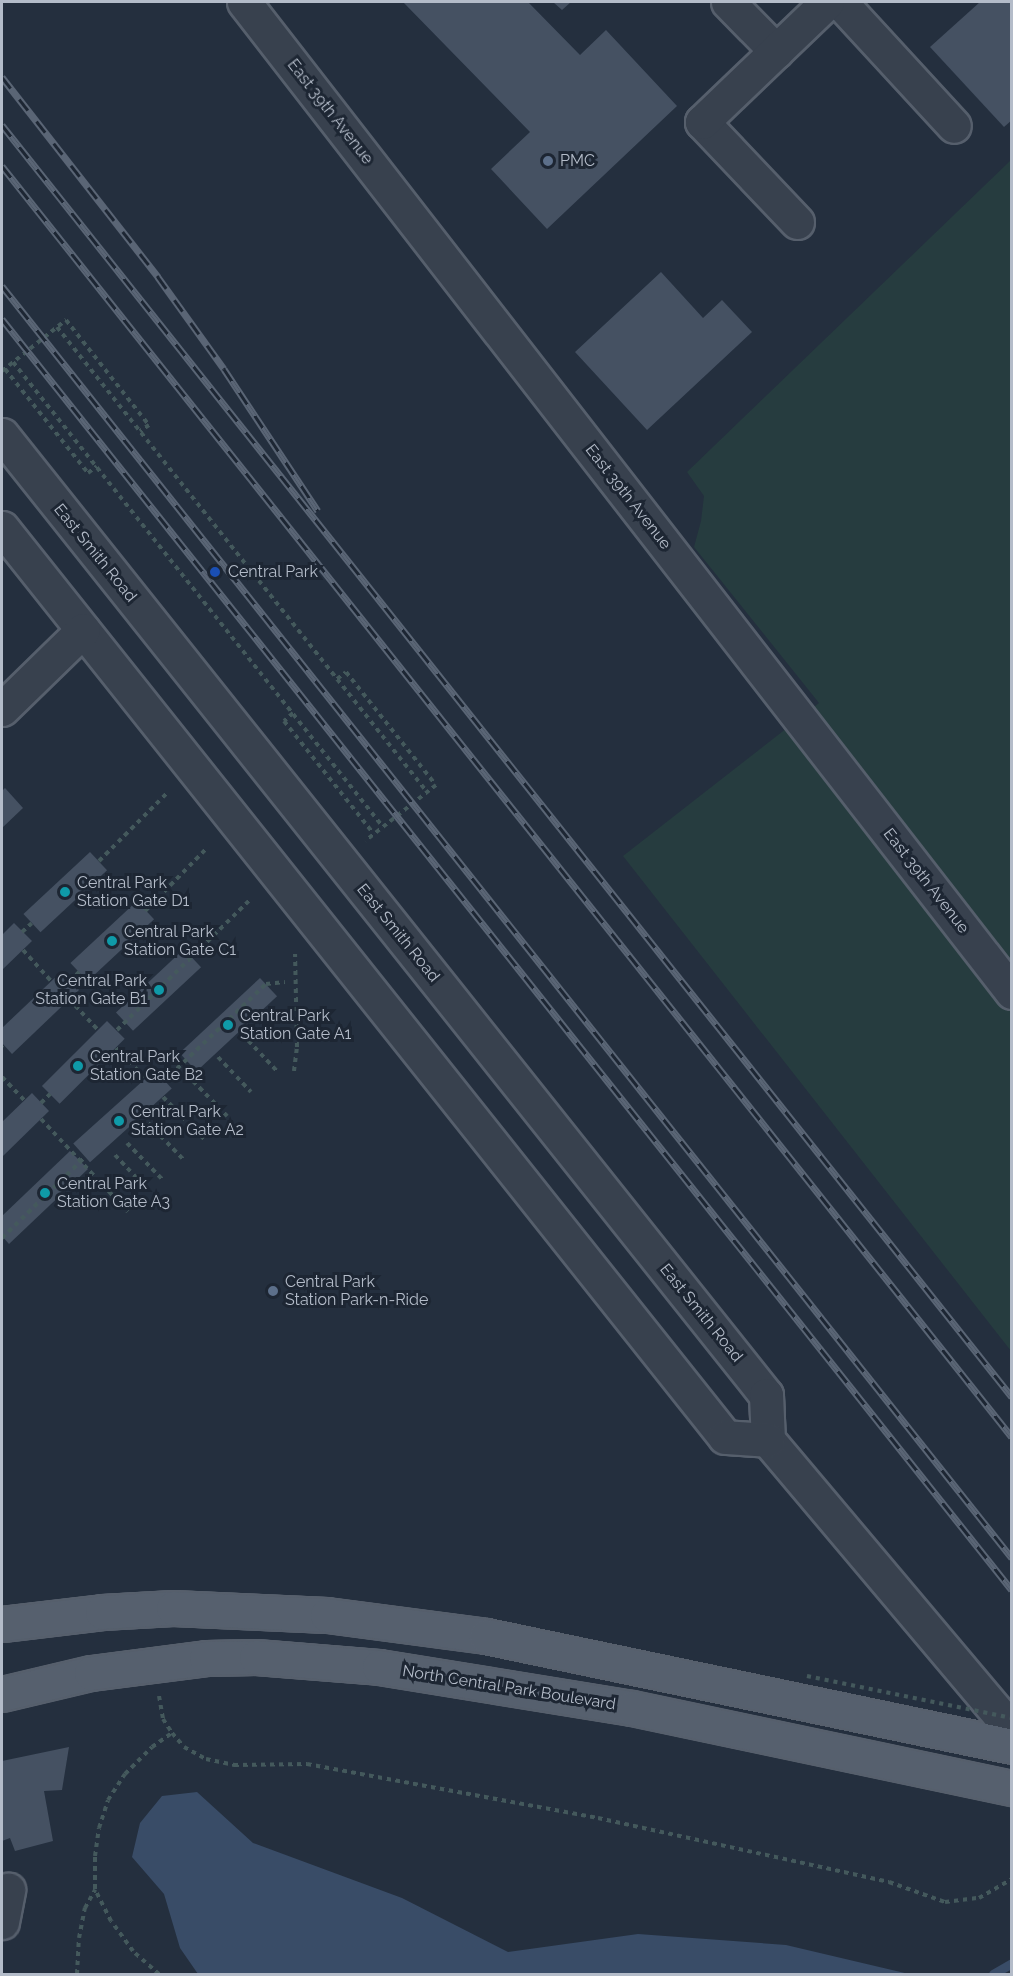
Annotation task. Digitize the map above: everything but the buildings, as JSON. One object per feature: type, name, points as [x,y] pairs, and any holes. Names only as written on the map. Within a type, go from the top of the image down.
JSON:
[{"type":"main road","points":[[2,1624],[102,1612],[173,1608],[327,1615],[486,1636],[835,1711],[1011,1746]]},
{"type":"main road","name":"North Central Park Boulevard","points":[[2,1694],[91,1673],[152,1663],[206,1658],[266,1658],[379,1667],[620,1706],[1011,1788]]},
{"type":"street","name":"East 39th Avenue","points":[[244,2],[1011,992]]},
{"type":"street","points":[[728,2],[776,51]]},
{"type":"street","points":[[796,222],[702,122],[827,2]]},
{"type":"street","points":[[840,2],[954,126]]},
{"type":"street","name":"East Smith Road","points":[[2,435],[766,1395],[768,1440]]},
{"type":"street","points":[[2,528],[725,1437],[768,1440],[1011,1730]]},
{"type":"street","points":[[5,705],[83,630]]},
{"type":"street","points":[[2,1922],[8,1890]]},
{"type":"path","points":[[96,466],[88,473],[3,370],[66,320],[149,425],[140,432]]},
{"type":"path","points":[[57,327],[427,792]]},
{"type":"path","points":[[13,362],[383,827]]},
{"type":"path","points":[[337,679],[346,672],[436,785],[362,843]]},
{"type":"path","points":[[293,713],[284,721],[374,834]]},
{"type":"path","points":[[99,861],[166,795]]},
{"type":"path","points":[[145,911],[208,847]]},
{"type":"path","points":[[117,1030],[250,899]]},
{"type":"path","points":[[22,932],[32,923]]},
{"type":"path","points":[[23,950],[51,981]]},
{"type":"path","points":[[294,1071],[297,1047],[295,954]]},
{"type":"path","points":[[70,981],[79,972]]},
{"type":"path","points":[[164,1080],[266,984],[285,982]]},
{"type":"path","points":[[69,999],[98,1030]]},
{"type":"path","points":[[242,1034],[278,1071]]},
{"type":"path","points":[[116,1048],[146,1079]]},
{"type":"path","points":[[218,1057],[251,1092]]},
{"type":"path","points":[[2,1077],[24,1100]]},
{"type":"path","points":[[193,1081],[227,1116]]},
{"type":"path","points":[[41,1102],[50,1094]]},
{"type":"path","points":[[163,1097],[204,1139]]},
{"type":"path","points":[[42,1119],[129,1212]]},
{"type":"path","points":[[148,1123],[183,1159]]},
{"type":"path","points":[[127,1143],[162,1179]]},
{"type":"path","points":[[114,1155],[149,1191]]},
{"type":"path","points":[[2,1238],[86,1156]]},
{"type":"path","points":[[807,1676],[1011,1718]]},
{"type":"path","points":[[160,1687],[159,1703],[163,1719],[184,1747],[206,1759],[234,1765],[307,1764],[598,1818],[889,1882],[945,1902],[979,1898],[1011,1880]]},
{"type":"path","points":[[77,1974],[81,1928],[85,1908],[95,1889],[96,1846],[108,1800],[125,1774],[152,1747],[172,1732]]},
{"type":"path","points":[[95,1889],[111,1922],[133,1951],[159,1974]]},
{"type":"green space","points":[[1011,160],[1011,1351],[623,856],[819,703],[694,547],[701,521],[704,496],[687,472]]},
{"type":"water","points":[[197,1792],[253,1843],[402,1898],[508,1952],[638,1934],[786,1945],[909,1974],[198,1974],[180,1948],[164,1894],[132,1857],[140,1823],[162,1796]]},
{"type":"waterway","points":[[993,1974],[1012,1963]]},
{"type":"railway","points":[[2,77],[158,277],[224,369],[318,511]]},
{"type":"railway","points":[[2,125],[1012,1397]]},
{"type":"railway","points":[[2,166],[1012,1437]]},
{"type":"railway","points":[[2,286],[1012,1558]]},
{"type":"railway","points":[[2,319],[1012,1590]]},
{"type":"place","name":"PMC","points":[[548,161]]},
{"type":"place","name":"Central Park","points":[[215,572]]},
{"type":"place","name":"Central Park Station Gate D1","points":[[65,892]]},
{"type":"place","name":"Central Park Station Gate C1","points":[[112,941]]},
{"type":"place","name":"Central Park Station Gate B1","points":[[159,990]]},
{"type":"place","name":"Central Park Station Gate A1","points":[[228,1025]]},
{"type":"place","name":"Central Park Station Gate B2","points":[[78,1066]]},
{"type":"place","name":"Central Park Station Gate A2","points":[[119,1121]]},
{"type":"place","name":"Central Park Station Gate A3","points":[[45,1193]]},
{"type":"place","name":"Central Park Station Park-n-Ride","points":[[273,1291]]}]
